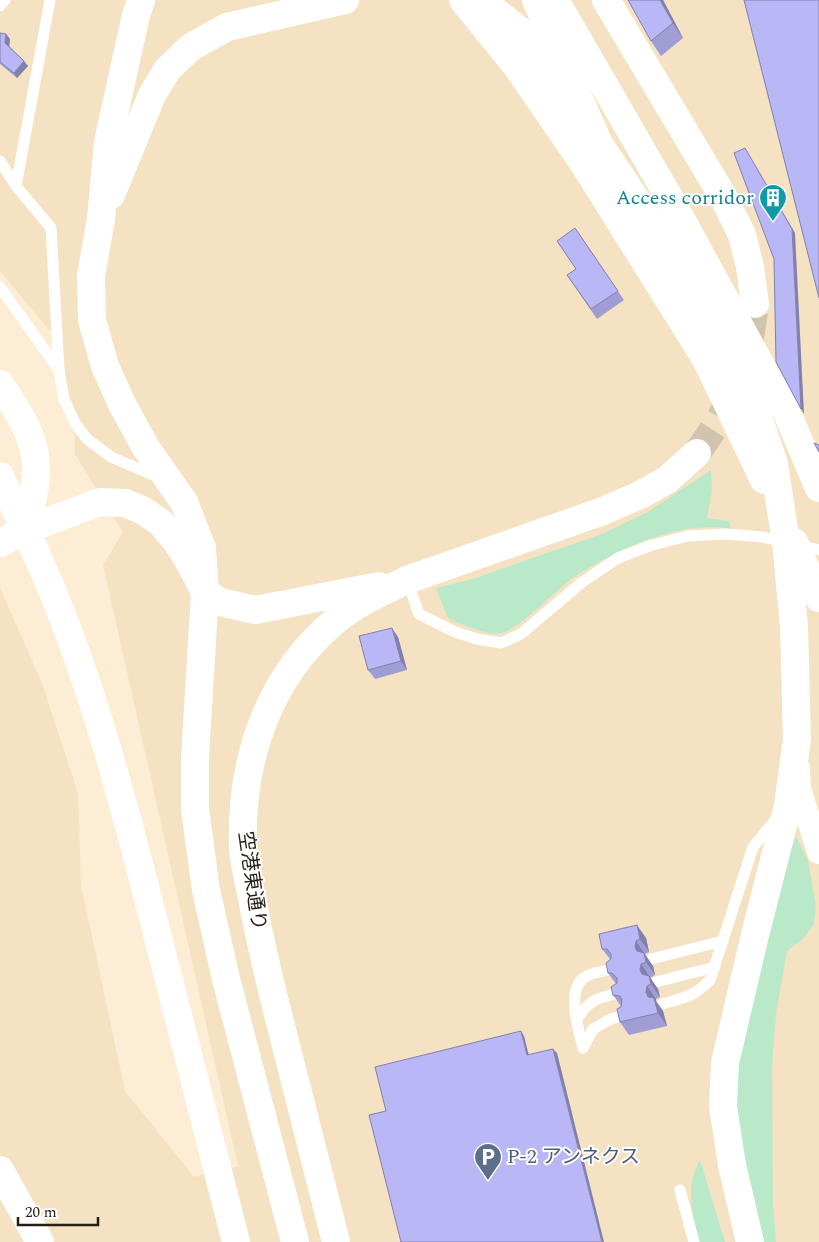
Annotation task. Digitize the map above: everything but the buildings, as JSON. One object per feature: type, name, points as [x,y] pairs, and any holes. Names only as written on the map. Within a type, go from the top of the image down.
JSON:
[{"type":"main road","points":[[141,0],[108,142],[101,220],[91,276],[92,320],[105,366],[122,404],[146,448],[184,502],[202,548],[205,592],[195,757],[194,809],[204,881],[226,979],[295,1242]]},
{"type":"main road","points":[[101,220],[152,95],[167,70],[191,46],[227,27],[345,0]]},
{"type":"main road","points":[[463,0],[518,68],[584,164],[706,359],[819,598]]},
{"type":"main road","points":[[473,0],[491,8],[528,37],[667,246],[712,320],[753,402],[774,464],[786,542],[794,627],[797,739],[788,806],[725,1064],[723,1106],[732,1165],[750,1242]]},
{"type":"main road","points":[[536,0],[596,138]]},
{"type":"main road","points":[[555,0],[674,206],[787,413],[819,488]]},
{"type":"main road","points":[[606,0],[724,198],[742,236],[750,267],[755,304]]},
{"type":"main road","points":[[0,384],[21,415],[36,455],[36,484],[25,530]]},
{"type":"main road","points":[[0,542],[25,530],[100,502],[125,503],[144,511],[160,523],[186,556],[205,592],[220,602],[255,610],[407,580],[603,512],[667,480],[697,453]]},
{"type":"main road","points":[[0,476],[42,565],[103,733],[129,824],[236,1242]]},
{"type":"main road","points":[[0,497],[25,530]]},
{"type":"main road","name":"空港東通り","points":[[336,1242],[270,984],[256,921],[243,850],[244,801],[250,759],[267,712],[282,682],[308,649],[335,621],[368,599],[407,580]]},
{"type":"main road","points":[[0,1170],[40,1242]]},
{"type":"street","points":[[797,739],[799,789],[819,852]]},
{"type":"lane","points":[[0,6],[5,0]]},
{"type":"lane","points":[[16,186],[50,0]]},
{"type":"lane","points":[[0,161],[16,186],[50,228],[59,370],[64,399],[75,423],[87,439],[110,457],[172,484]]},
{"type":"lane","points":[[0,287],[59,370]]},
{"type":"lane","points":[[407,580],[419,614],[455,632],[477,640],[501,643],[521,634],[582,583],[618,558],[652,546],[688,536],[726,534],[763,537],[819,550]]},
{"type":"lane","points":[[662,1004],[699,992],[710,980],[753,847],[788,806]]},
{"type":"lane","points":[[651,959],[723,941]]},
{"type":"lane","points":[[656,982],[715,967]]},
{"type":"lane","points":[[613,969],[585,976],[576,988],[574,1001],[584,1048],[594,1029],[611,1019],[624,1015]]},
{"type":"lane","points":[[577,1019],[584,1008],[595,999],[619,992]]},
{"type":"lane","points":[[680,1190],[694,1242]]},
{"type":"shaded area","points":[[0,0],[819,0],[819,1242],[0,1242],[0,588],[42,683],[78,793],[81,885],[125,1091],[194,1177],[238,1166],[103,565],[123,532],[75,454],[74,416],[52,333],[0,271]]},
{"type":"green space","points":[[711,470],[712,490],[707,518],[729,521],[731,529],[713,527],[677,531],[625,549],[574,577],[525,619],[498,634],[480,631],[448,618],[436,588],[473,579],[602,534],[648,512]]},
{"type":"green space","points":[[797,838],[808,861],[816,906],[814,924],[804,938],[787,951],[776,1013],[772,1067],[773,1203],[776,1242],[764,1242],[731,1106],[733,1060],[791,841]]},
{"type":"green space","points":[[700,1160],[725,1242],[699,1242],[692,1210],[691,1191],[692,1181]]},
{"type":"tunnel","points":[[697,453],[722,415],[739,380],[748,348],[755,304]]},
{"type":"place","name":"Access corridor","points":[[773,222]]},
{"type":"place","name":"P-2 アンネクス","points":[[488,1181]]}]
